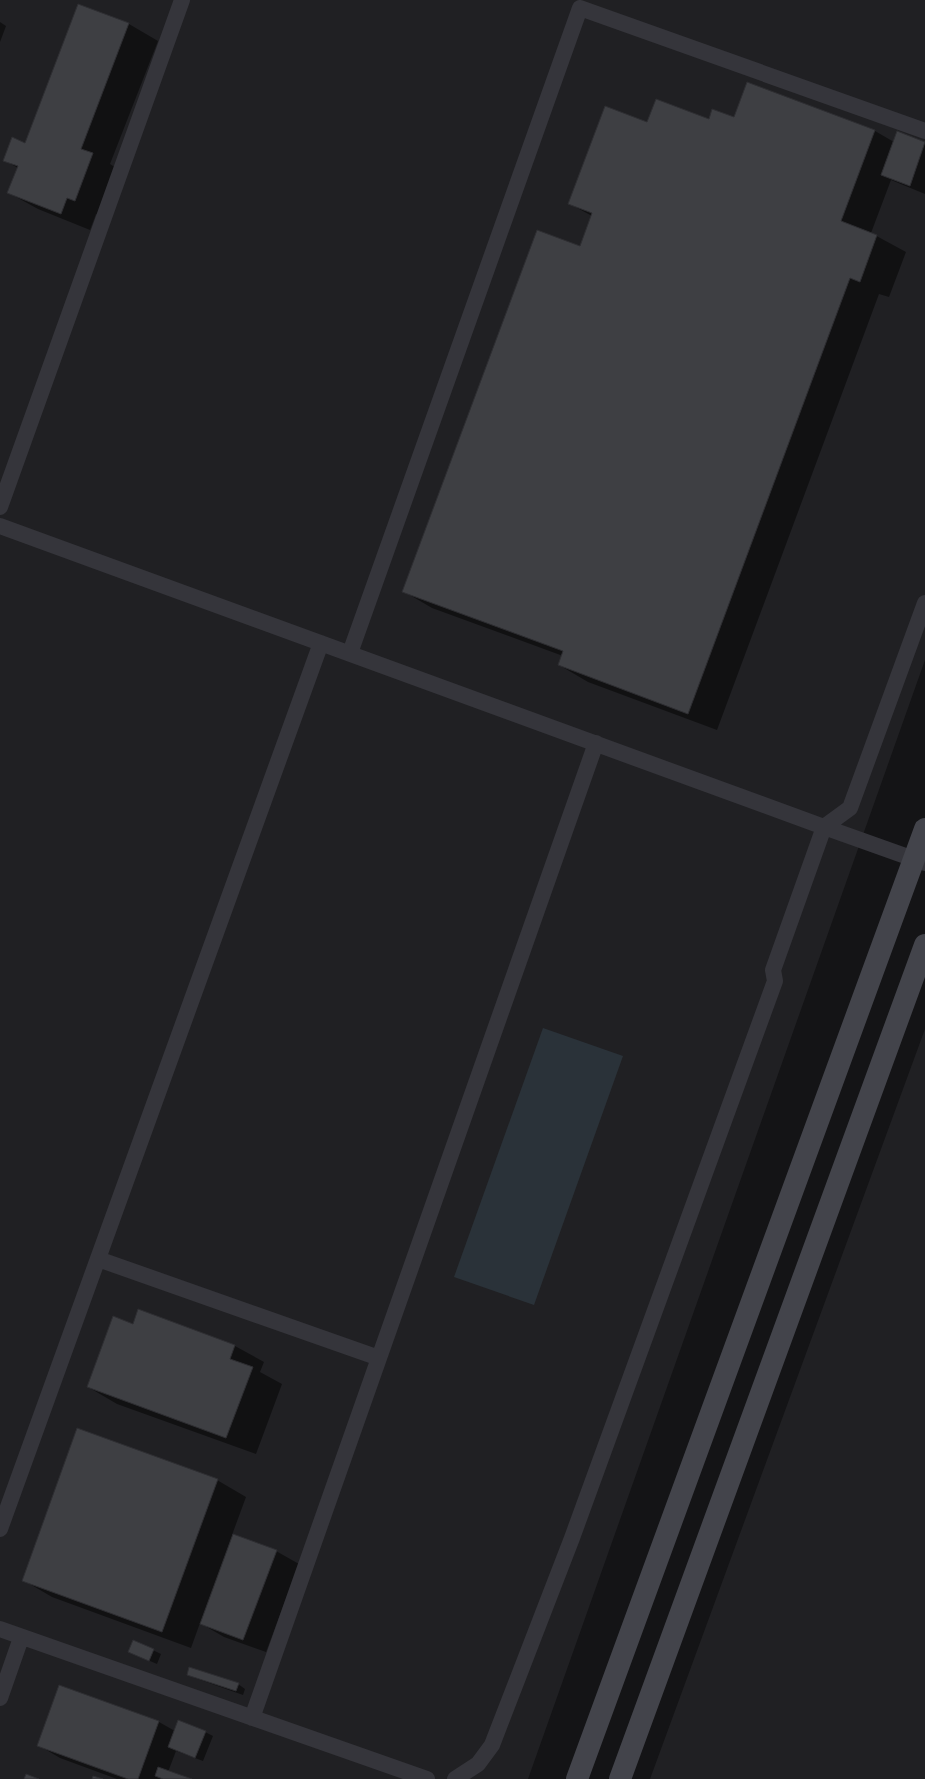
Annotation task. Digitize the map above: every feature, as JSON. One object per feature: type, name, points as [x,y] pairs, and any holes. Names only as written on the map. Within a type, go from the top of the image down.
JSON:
[{"type":"street","points":[[578,1779],[919,861],[925,829]]},
{"type":"street","points":[[620,1779],[925,945]]},
{"type":"lane","points":[[0,507],[182,0]]},
{"type":"lane","points":[[350,653],[580,8],[925,131]]},
{"type":"lane","points":[[0,526],[919,861]]},
{"type":"lane","points":[[455,1779],[478,1764],[492,1745],[555,1582],[775,981],[773,970],[824,826],[850,808],[925,603]]},
{"type":"lane","points":[[0,1529],[321,643]]},
{"type":"lane","points":[[252,1718],[596,743]]},
{"type":"lane","points":[[98,1259],[379,1358]]},
{"type":"lane","points":[[0,1629],[21,1638],[427,1779]]},
{"type":"lane","points":[[0,1698],[21,1638]]},
{"type":"shaded area","points":[[0,0],[925,0],[925,660],[528,1779],[0,1779]]},
{"type":"shaded area","points":[[543,1028],[623,1056],[534,1305],[454,1277]]},
{"type":"shaded area","points":[[925,1029],[925,1779],[650,1779]]},
{"type":"building","points":[[78,4],[129,23],[81,149],[93,153],[75,201],[67,198],[61,214],[7,193],[18,166],[3,161],[12,137],[25,143]]},
{"type":"building","points":[[747,82],[875,130],[841,221],[877,235],[860,282],[850,278],[688,714],[558,665],[563,651],[402,592],[537,230],[580,246],[592,213],[568,204],[605,106],[647,122],[656,99],[709,119],[712,109],[734,117]]},
{"type":"building","points":[[897,131],[925,142],[910,186],[881,175]]},
{"type":"building","points":[[138,1309],[235,1345],[230,1359],[253,1367],[226,1438],[87,1387],[113,1316],[133,1324]]},
{"type":"building","points":[[77,1428],[218,1479],[162,1632],[22,1581]]},
{"type":"building","points":[[233,1534],[277,1550],[243,1640],[200,1624]]},
{"type":"building","points":[[133,1640],[154,1649],[149,1661],[128,1652]]},
{"type":"building","points":[[189,1667],[239,1683],[236,1691],[187,1675]]},
{"type":"building","points":[[59,1685],[159,1721],[138,1779],[128,1779],[37,1746]]},
{"type":"building","points":[[178,1720],[206,1731],[195,1758],[168,1747]]},
{"type":"building","points":[[158,1767],[192,1779],[163,1779],[155,1776]]},
{"type":"building","points":[[26,1774],[39,1779],[24,1779]]},
{"type":"building","points":[[93,1776],[103,1779],[92,1779]]}]
